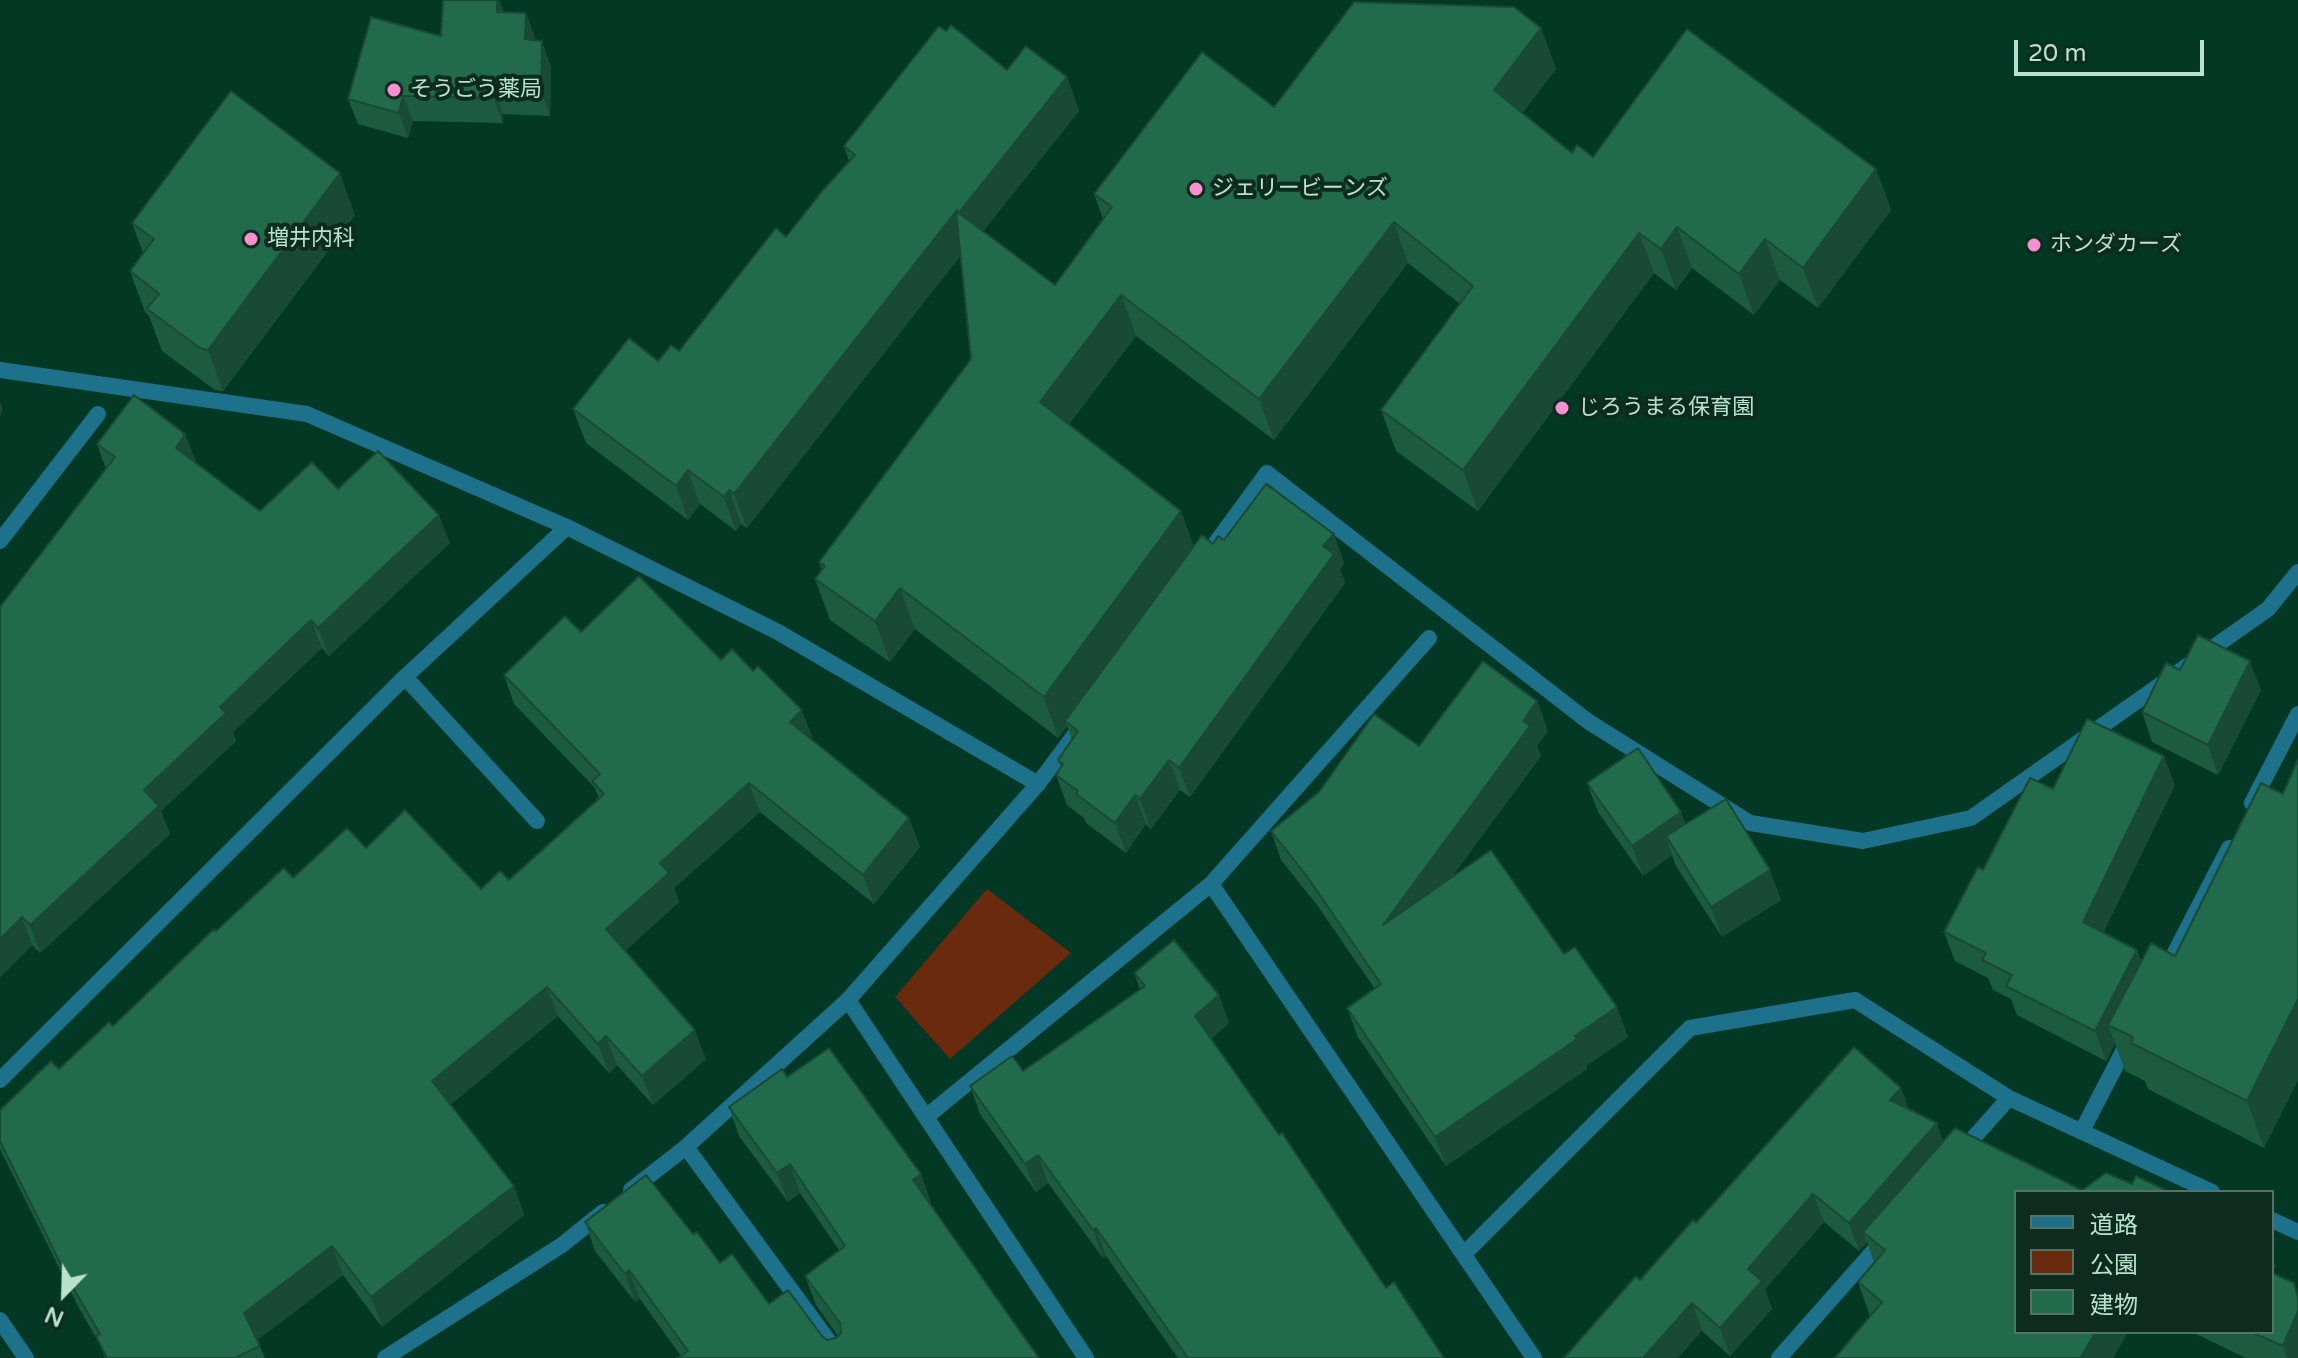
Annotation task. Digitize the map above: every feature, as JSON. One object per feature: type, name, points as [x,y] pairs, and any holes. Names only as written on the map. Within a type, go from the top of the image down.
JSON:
[{"type":"street","points":[[0,370],[307,414],[567,527],[778,632],[1038,784]]},
{"type":"street","points":[[0,541],[98,414]]},
{"type":"street","points":[[1194,573],[1267,473],[1589,722],[1750,823],[1863,841],[1971,818],[2268,609],[2298,572]]},
{"type":"street","points":[[0,1080],[405,677],[567,527]]},
{"type":"street","points":[[926,1117],[1211,884],[1429,638]]},
{"type":"street","points":[[405,677],[537,821]]},
{"type":"street","points":[[385,1358],[562,1245],[686,1147],[848,1000],[1038,784],[1093,710]]},
{"type":"street","points":[[2248,812],[2298,714]]},
{"type":"street","points":[[2154,992],[2233,839]]},
{"type":"street","points":[[1211,884],[1534,1358]]},
{"type":"street","points":[[848,1000],[1086,1358]]},
{"type":"street","points":[[1464,1254],[1690,1028],[1855,1000],[2009,1098],[2208,1190]]},
{"type":"street","points":[[2082,1131],[2140,1020]]},
{"type":"street","points":[[1946,1169],[2009,1098]]},
{"type":"street","points":[[686,1147],[841,1358]]},
{"type":"street","points":[[2274,1221],[2298,1232]]},
{"type":"street","points":[[1779,1358],[1894,1228]]},
{"type":"street","points":[[0,1320],[26,1358]]},
{"type":"green space","points":[[987,889],[1071,953],[950,1059],[895,997]]},
{"type":"building","points":[[443,0],[497,0],[497,12],[526,13],[525,39],[542,41],[541,91],[494,89],[494,98],[403,96],[399,113],[348,99],[371,17],[441,36]]},
{"type":"building","points":[[1354,2],[1514,7],[1541,28],[1494,90],[1572,153],[1577,145],[1593,157],[1687,29],[1876,169],[1803,268],[1765,239],[1739,274],[1677,227],[1661,249],[1639,233],[1463,470],[1381,410],[1473,286],[1394,222],[1259,399],[1121,295],[1040,402],[1181,511],[1044,697],[900,588],[875,621],[815,579],[825,566],[819,562],[971,359],[956,211],[1055,285],[1112,207],[1094,194],[1202,52],[1274,107]]},
{"type":"building","points":[[951,25],[1007,70],[1026,46],[1067,77],[958,214],[957,210],[734,494],[729,490],[724,497],[688,470],[676,486],[573,409],[629,338],[658,361],[671,345],[679,351],[776,228],[786,237],[855,155],[844,146],[939,26],[946,31]]},
{"type":"building","name":"増井内科","points":[[231,91],[340,173],[208,350],[200,348],[147,309],[159,294],[130,271],[154,239],[132,223]]},
{"type":"building","points":[[134,395],[185,434],[176,448],[260,511],[312,462],[338,489],[378,451],[439,515],[318,628],[311,620],[220,707],[226,713],[144,790],[159,806],[30,925],[22,917],[0,939],[0,607],[115,457],[97,444]]},
{"type":"building","points":[[1266,484],[1334,534],[1323,546],[1334,554],[1179,768],[1169,760],[1140,799],[1135,795],[1115,823],[1056,775],[1063,764],[1058,760],[1078,731],[1065,721],[1202,535],[1213,544],[1218,536],[1224,540]]},
{"type":"building","points":[[639,576],[721,660],[732,649],[753,671],[758,666],[802,710],[790,722],[909,818],[863,875],[749,783],[660,863],[669,873],[606,929],[695,1030],[642,1076],[606,1036],[598,1044],[547,987],[432,1081],[514,1186],[371,1297],[332,1246],[244,1313],[260,1346],[235,1358],[107,1358],[96,1336],[100,1334],[67,1277],[0,1141],[0,1110],[51,1061],[59,1069],[109,1022],[113,1026],[214,929],[216,931],[284,868],[293,878],[347,828],[366,848],[405,810],[481,889],[500,871],[509,880],[604,794],[592,781],[600,774],[504,675],[565,616],[581,632]]},
{"type":"building","points":[[2198,635],[2250,661],[2208,745],[2142,712],[2166,663],[2180,670]]},
{"type":"building","points":[[1483,661],[1537,701],[1523,721],[1530,726],[1383,925],[1491,850],[1564,954],[1575,947],[1617,1007],[1575,1036],[1577,1039],[1435,1137],[1347,1008],[1381,984],[1306,875],[1271,831],[1319,792],[1374,714],[1419,746]]},
{"type":"building","points":[[2087,719],[2164,756],[2083,922],[2137,950],[2095,1031],[2006,986],[2012,975],[1982,960],[1986,953],[1944,932],[1978,867],[1983,870],[2030,778],[2053,789]]},
{"type":"building","points":[[1638,748],[1681,812],[1632,846],[1587,783]]},
{"type":"building","points":[[2298,759],[2298,999],[2247,1101],[2131,1043],[2133,1037],[2108,1025],[2151,943],[2175,956],[2261,783],[2283,794]]},
{"type":"building","points":[[1726,799],[1770,870],[1711,907],[1666,836]]},
{"type":"building","points":[[1174,940],[1219,995],[1195,1016],[1279,1135],[1282,1133],[1386,1288],[1394,1282],[1444,1358],[1188,1358],[1096,1228],[1093,1230],[1038,1155],[1025,1164],[970,1086],[1012,1056],[1023,1071],[1145,986],[1134,973]]},
{"type":"building","points":[[1854,1047],[1901,1088],[1890,1100],[1937,1123],[1849,1223],[1813,1194],[1748,1269],[1762,1281],[1720,1328],[1692,1303],[1643,1358],[1564,1358],[1636,1276],[1640,1280],[1693,1220],[1696,1223]]},
{"type":"building","points":[[829,1048],[921,1174],[913,1180],[1039,1358],[678,1358],[688,1351],[629,1270],[625,1274],[585,1222],[646,1175],[720,1263],[732,1254],[769,1304],[788,1290],[822,1336],[827,1340],[836,1338],[841,1333],[840,1323],[805,1276],[845,1246],[790,1164],[777,1173],[729,1107],[782,1069],[787,1077]]},
{"type":"building","points":[[1955,1128],[2082,1190],[2014,1190],[2014,1334],[2095,1334],[2080,1358],[1835,1358],[1882,1302],[1858,1282],[1885,1250],[1863,1232]]},
{"type":"building","points":[[2106,1173],[2132,1184],[2136,1176],[2166,1190],[2082,1190]]},
{"type":"building","points":[[2274,1274],[2294,1283],[2298,1298],[2298,1311],[2283,1346],[2256,1334],[2274,1334]]},
{"type":"place","name":"そうごう薬局","points":[[394,90]]},
{"type":"place","name":"ジェリービーンズ","points":[[1196,189]]},
{"type":"place","name":"増井内科","points":[[251,239]]},
{"type":"place","name":"ホンダカーズ","points":[[2034,245]]},
{"type":"place","name":"じろうまる保育園","points":[[1562,408]]}]
